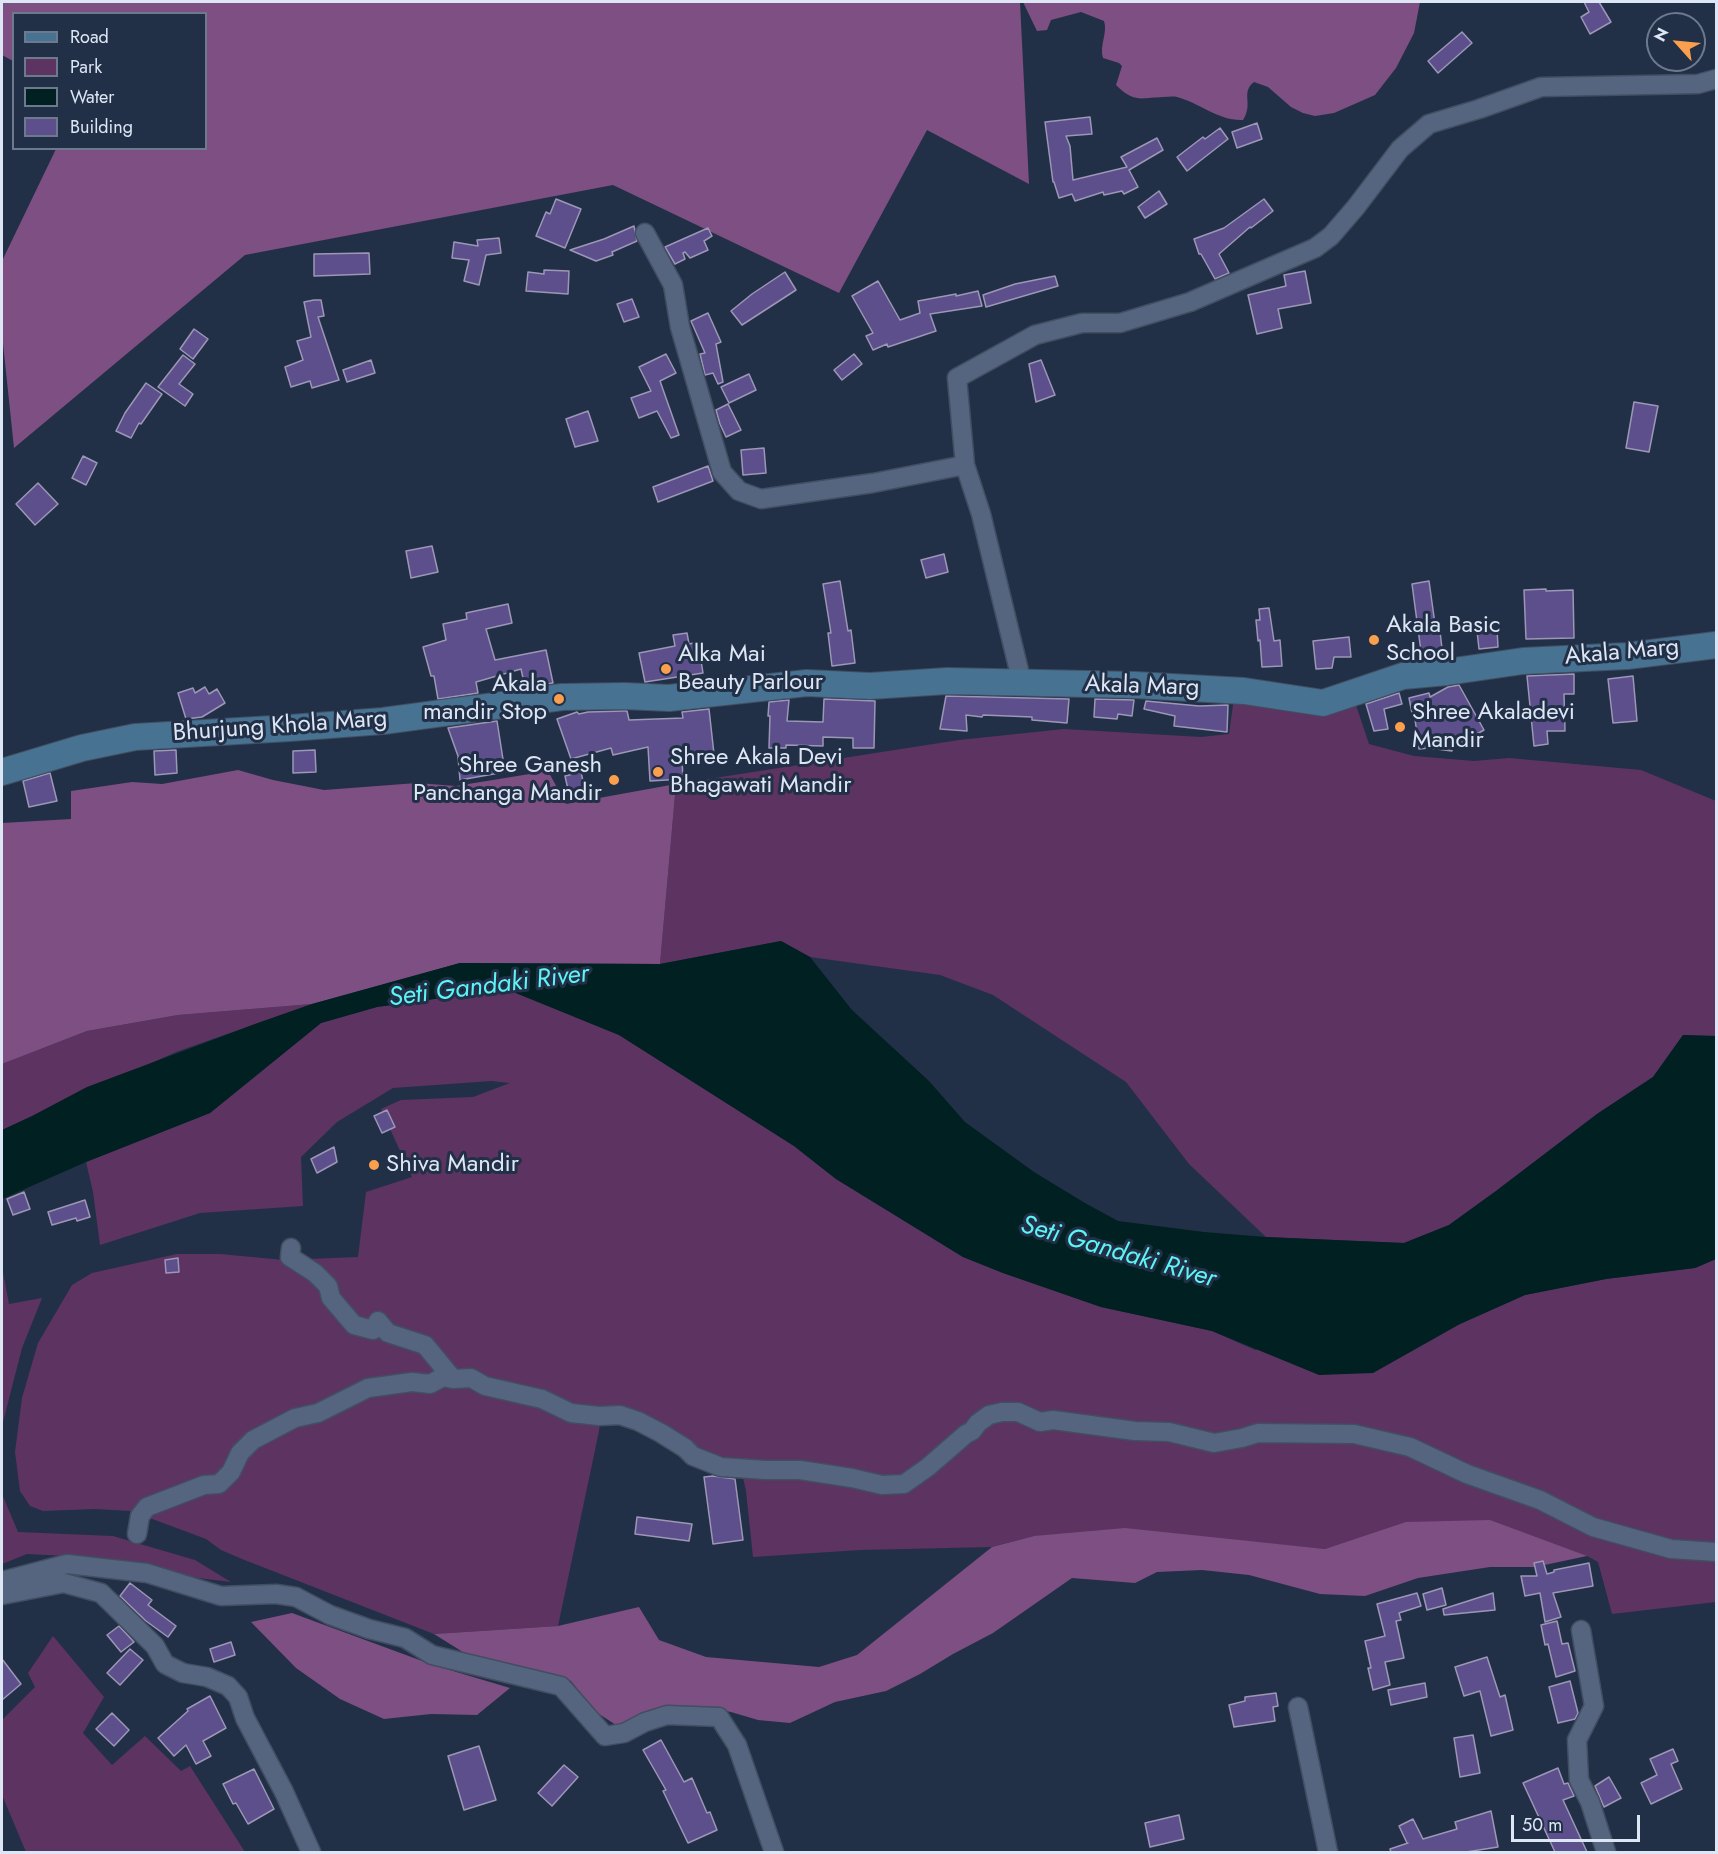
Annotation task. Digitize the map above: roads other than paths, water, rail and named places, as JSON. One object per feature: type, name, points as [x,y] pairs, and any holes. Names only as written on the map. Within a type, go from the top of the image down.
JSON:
[{"type":"main road","name":"Akala Marg","points":[[562,697],[669,698],[807,683],[870,686],[947,681],[1135,685],[1233,691],[1323,703],[1403,676],[1557,658],[1627,656],[1716,645]]},
{"type":"main road","name":"Bhurjung Khola Marg","points":[[2,772],[82,748],[135,737],[383,721],[562,697]]},
{"type":"street","points":[[1022,683],[981,514],[965,465],[957,378],[1035,335],[1082,322],[1120,323],[1190,302],[1315,248],[1331,236],[1356,207],[1400,149],[1429,124],[1541,87],[1698,84],[1716,79]]},
{"type":"street","points":[[645,233],[673,285],[680,327],[722,472],[739,491],[761,499],[873,483],[965,465]]},
{"type":"street","points":[[291,1248],[290,1257],[315,1273],[327,1286],[331,1298],[354,1325],[373,1330],[378,1321],[388,1333],[425,1345],[453,1379]]},
{"type":"street","points":[[137,1534],[140,1516],[147,1507],[204,1485],[219,1484],[231,1472],[240,1453],[253,1440],[295,1418],[318,1413],[368,1388],[412,1382],[430,1384],[443,1377],[471,1378],[485,1386],[542,1399],[572,1413],[599,1416],[620,1414],[662,1433],[693,1456],[721,1467],[800,1470],[882,1485],[904,1484],[972,1431],[978,1423],[989,1415],[1002,1412],[1018,1412],[1040,1422],[1053,1420],[1135,1431],[1169,1432],[1214,1443],[1258,1433],[1354,1434],[1410,1448],[1467,1474],[1540,1500],[1593,1527],[1671,1549],[1716,1552]]},
{"type":"street","points":[[2,1581],[67,1564],[147,1573],[221,1596],[276,1594],[296,1597],[330,1615],[369,1629],[405,1638],[432,1655],[561,1686],[604,1737],[624,1733],[645,1722],[667,1715],[719,1717],[737,1745],[774,1852]]},
{"type":"street","points":[[2,1595],[64,1583],[101,1593],[155,1646],[165,1665],[183,1674],[207,1677],[228,1686],[237,1697],[245,1719],[284,1792],[311,1852]]},
{"type":"street","points":[[1581,1630],[1594,1706],[1577,1740],[1579,1780],[1590,1802],[1606,1852]]},
{"type":"street","points":[[1298,1707],[1328,1852]]},
{"type":"water","name":"Seti Gandaki River","points":[[781,941],[810,957],[852,1010],[929,1081],[965,1122],[1034,1172],[1118,1221],[1204,1232],[1404,1243],[1449,1225],[1597,1114],[1653,1077],[1683,1035],[1716,1036],[1716,1259],[1695,1268],[1606,1279],[1525,1295],[1460,1324],[1373,1373],[1319,1375],[1212,1331],[1101,1307],[963,1257],[836,1179],[794,1146],[619,1035],[506,989],[377,1007],[321,1023],[210,1113],[86,1162],[2,1199],[2,1130],[87,1087],[312,1004],[460,963],[660,964]]},
{"type":"place","name":"Akala Basic School","points":[[1374,640]]},
{"type":"place","name":"Alka Mai Beauty Parlour","points":[[666,669]]},
{"type":"place","name":"Akala mandir Stop","points":[[559,699]]},
{"type":"place","name":"Shree Akaladevi Mandir","points":[[1400,727]]},
{"type":"place","name":"Shree Akala Devi Bhagawati Mandir","points":[[658,772]]},
{"type":"place","name":"Shree Ganesh Panchanga Mandir","points":[[614,780]]},
{"type":"place","name":"Shiva Mandir","points":[[374,1165]]}]
